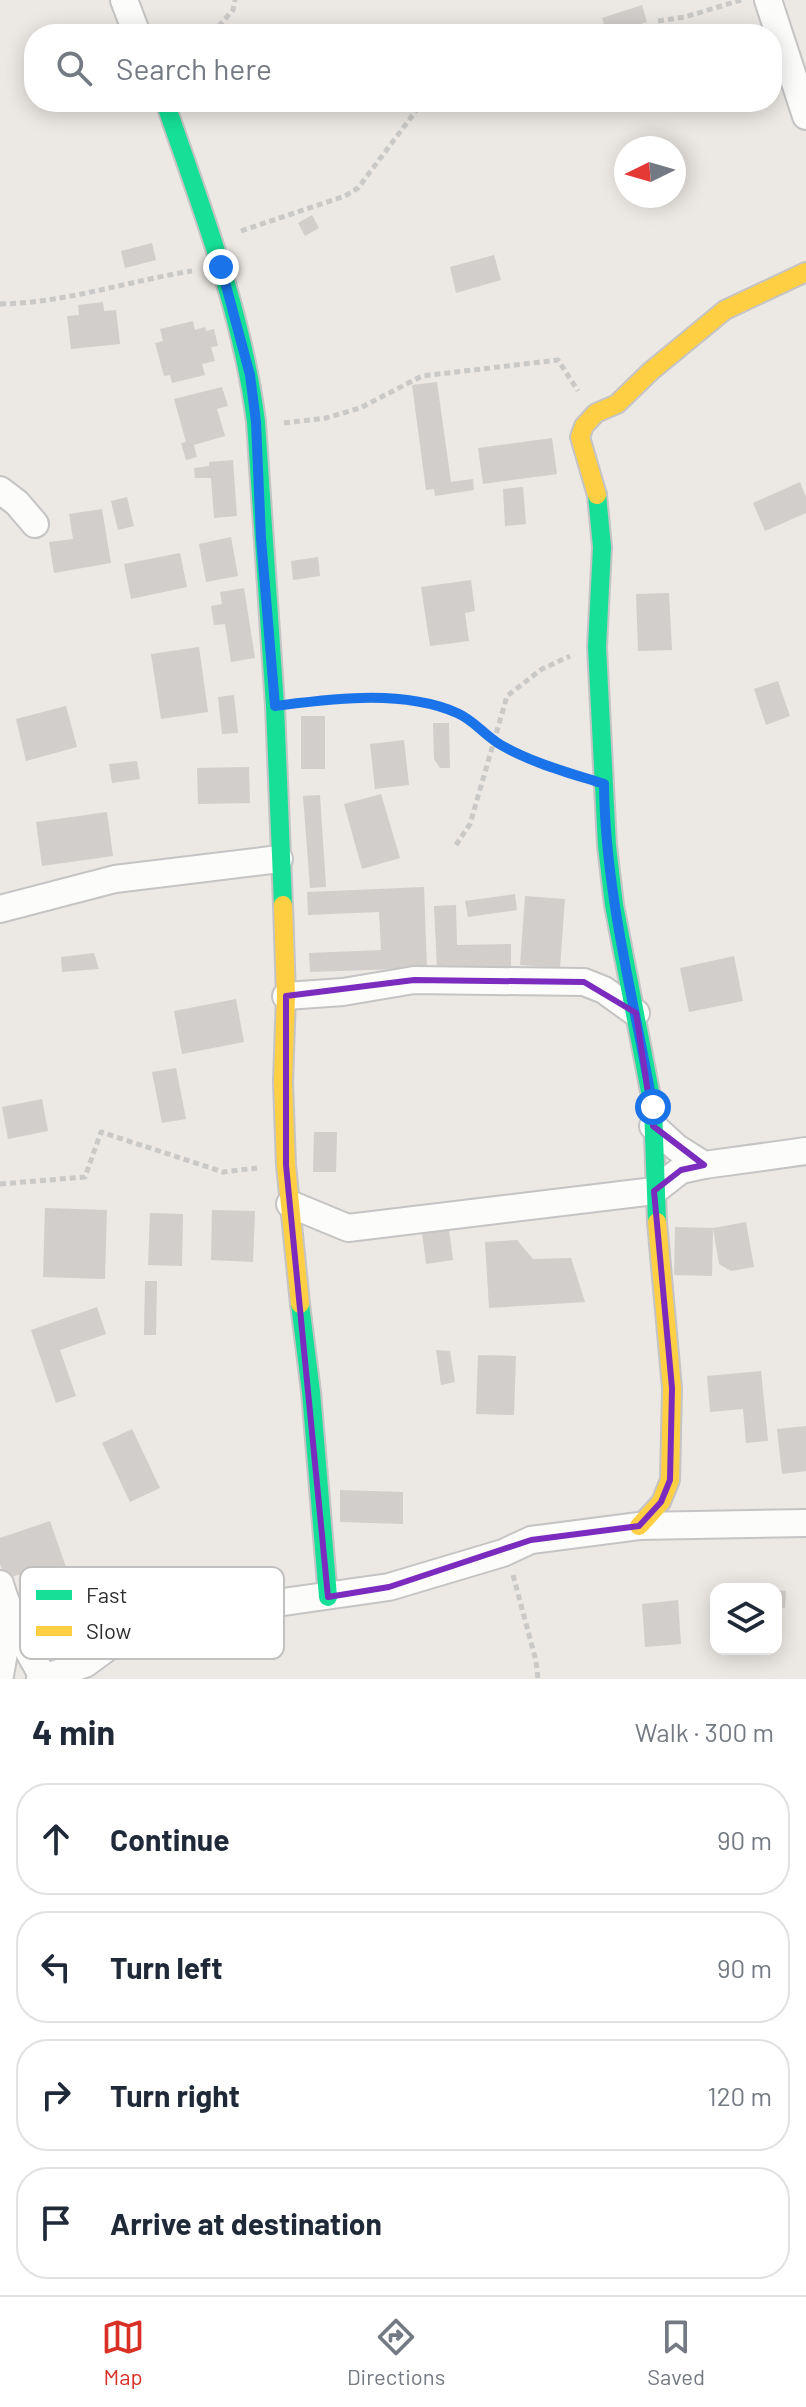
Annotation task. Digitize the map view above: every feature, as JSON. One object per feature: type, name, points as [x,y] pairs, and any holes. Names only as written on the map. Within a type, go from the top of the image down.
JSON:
[{"type":"street","points":[[124,0],[133,24]]},
{"type":"street","points":[[768,0],[776,24]]},
{"type":"street","points":[[782,43],[806,116]]},
{"type":"street","points":[[168,112],[221,267],[250,375],[256,422],[261,538],[275,706],[286,996],[283,1082],[286,1165],[311,1392],[328,1597]]},
{"type":"street","points":[[639,1526],[661,1502],[670,1480],[672,1388],[654,1191],[653,1107],[614,905],[604,815],[597,647],[602,547],[597,496],[580,437],[584,426],[596,413],[617,404],[651,371],[725,310],[806,272]]},
{"type":"street","points":[[0,490],[17,503],[35,524]]},
{"type":"street","points":[[0,909],[115,879],[279,859]]},
{"type":"street","points":[[286,996],[343,992],[414,980],[584,982],[622,1000],[636,1013]]},
{"type":"street","points":[[653,1126],[677,1148],[704,1165]]},
{"type":"street","points":[[290,1204],[348,1228],[654,1191],[681,1170],[806,1151]]},
{"type":"street","points":[[284,1603],[389,1587],[503,1553],[531,1540],[639,1526],[806,1523]]},
{"type":"street","points":[[0,1675],[6,1642],[3,1595]]},
{"type":"street","points":[[3,1595],[20,1636]]},
{"type":"street","points":[[32,1659],[42,1678],[92,1672]]},
{"type":"path","points":[[221,24],[233,10],[235,0]]},
{"type":"path","points":[[658,21],[685,17],[741,0]]},
{"type":"path","points":[[213,241],[345,196],[358,188],[415,112]]},
{"type":"path","points":[[0,304],[69,296],[156,276],[221,267]]},
{"type":"path","points":[[256,422],[299,423],[326,418],[360,408],[422,376],[555,360],[562,364],[574,387],[596,413]]},
{"type":"path","points":[[456,845],[470,824],[507,696],[542,669],[597,647]]},
{"type":"path","points":[[275,706],[369,699],[426,704],[457,713],[493,739],[537,761],[604,784]]},
{"type":"path","points":[[0,1184],[85,1177],[101,1132],[223,1172],[286,1165]]},
{"type":"path","points":[[503,1553],[516,1581],[538,1679]]},
{"type":"highlighted area","points":[[414,980],[584,982],[636,1013],[653,1126],[704,1165],[681,1170],[654,1191],[672,1388],[670,1480],[661,1502],[639,1526],[531,1540],[389,1587],[328,1597],[286,1165],[286,996]]},
{"type":"building","points":[[642,5],[647,22],[604,24],[602,18]]},
{"type":"building","points":[[312,215],[319,228],[305,236],[298,223]]},
{"type":"building","points":[[152,243],[156,260],[125,268],[121,251]]},
{"type":"building","points":[[494,255],[501,280],[456,293],[450,267]]},
{"type":"building","points":[[103,302],[104,311],[116,310],[120,344],[71,349],[67,316],[79,315],[78,305]]},
{"type":"building","points":[[193,321],[195,330],[205,327],[206,331],[214,329],[218,346],[211,347],[215,361],[202,364],[205,375],[172,383],[170,375],[164,376],[155,343],[163,341],[160,329]]},
{"type":"building","points":[[437,382],[451,482],[473,479],[474,490],[435,496],[434,489],[426,490],[412,385]]},
{"type":"building","points":[[222,387],[228,406],[217,409],[225,436],[194,445],[197,457],[186,460],[181,443],[186,442],[174,399]]},
{"type":"building","points":[[552,438],[557,474],[483,484],[478,448]]},
{"type":"building","points":[[233,460],[237,516],[214,518],[211,478],[195,478],[194,468],[209,466],[209,462]]},
{"type":"building","points":[[800,482],[806,497],[806,513],[765,531],[753,503]]},
{"type":"building","points":[[523,487],[526,524],[505,526],[503,489]]},
{"type":"building","points":[[127,497],[134,526],[118,530],[111,501]]},
{"type":"building","points":[[102,509],[111,563],[54,573],[49,542],[73,539],[69,514]]},
{"type":"building","points":[[231,537],[238,576],[206,582],[199,544]]},
{"type":"building","points":[[180,553],[187,587],[131,599],[124,564]]},
{"type":"building","points":[[318,557],[320,576],[293,580],[291,561]]},
{"type":"building","points":[[471,580],[475,611],[465,613],[469,641],[430,646],[421,587]]},
{"type":"building","points":[[244,588],[255,658],[231,662],[225,624],[214,625],[211,606],[222,604],[220,592]]},
{"type":"building","points":[[669,593],[672,650],[638,651],[636,594]]},
{"type":"building","points":[[199,647],[208,712],[161,719],[151,654]]},
{"type":"building","points":[[778,681],[790,716],[766,725],[754,689]]},
{"type":"building","points":[[234,695],[238,733],[222,734],[218,697]]},
{"type":"building","points":[[66,706],[77,747],[26,761],[16,719]]},
{"type":"building","points":[[301,716],[325,716],[325,769],[301,769]]},
{"type":"building","points":[[433,723],[449,723],[450,768],[440,768],[434,759]]},
{"type":"building","points":[[404,740],[409,785],[375,789],[370,744]]},
{"type":"building","points":[[137,761],[140,779],[112,783],[109,764]]},
{"type":"building","points":[[249,767],[250,803],[198,804],[197,768]]},
{"type":"building","points":[[381,794],[400,858],[362,869],[344,804]]},
{"type":"building","points":[[320,795],[326,887],[310,888],[303,796]]},
{"type":"building","points":[[107,812],[113,856],[42,866],[36,822]]},
{"type":"building","points":[[424,887],[427,968],[310,972],[309,953],[381,950],[379,912],[308,915],[307,892]]},
{"type":"building","points":[[515,894],[517,910],[468,917],[465,901]]},
{"type":"building","points":[[525,896],[565,899],[560,968],[520,965]]},
{"type":"building","points":[[456,905],[457,945],[511,944],[511,967],[437,969],[434,906]]},
{"type":"building","points":[[94,953],[99,969],[62,972],[61,957]]},
{"type":"building","points":[[734,956],[743,1001],[689,1012],[680,968]]},
{"type":"building","points":[[236,999],[244,1042],[182,1054],[174,1011]]},
{"type":"building","points":[[176,1068],[186,1119],[162,1123],[152,1072]]},
{"type":"building","points":[[42,1099],[48,1131],[8,1139],[2,1107]]},
{"type":"building","points":[[314,1132],[337,1132],[336,1172],[313,1172]]},
{"type":"building","points":[[45,1208],[107,1210],[105,1279],[43,1277]]},
{"type":"building","points":[[212,1210],[255,1211],[253,1262],[211,1260]]},
{"type":"building","points":[[150,1213],[183,1214],[182,1266],[148,1265]]},
{"type":"building","points":[[448,1222],[453,1260],[426,1264],[421,1225]]},
{"type":"building","points":[[746,1222],[754,1267],[731,1271],[719,1264],[713,1228]]},
{"type":"building","points":[[675,1227],[713,1228],[712,1276],[674,1275]]},
{"type":"building","points":[[517,1240],[533,1259],[571,1258],[585,1302],[489,1308],[485,1242]]},
{"type":"building","points":[[145,1281],[157,1281],[156,1335],[144,1335]]},
{"type":"building","points":[[97,1307],[106,1334],[60,1350],[76,1396],[56,1403],[31,1330]]},
{"type":"building","points":[[436,1350],[450,1351],[455,1382],[441,1385]]},
{"type":"building","points":[[478,1355],[516,1356],[514,1415],[476,1414]]},
{"type":"building","points":[[761,1371],[768,1441],[746,1443],[743,1409],[710,1412],[707,1376]]},
{"type":"building","points":[[806,1426],[806,1471],[782,1474],[777,1429]]},
{"type":"building","points":[[132,1429],[160,1488],[130,1502],[102,1443]]},
{"type":"building","points":[[340,1490],[403,1492],[403,1524],[340,1522]]},
{"type":"building","points":[[50,1521],[66,1567],[20,1567],[20,1574],[5,1579],[0,1564],[0,1538]]},
{"type":"building","points":[[782,1591],[786,1591],[785,1608],[782,1608]]},
{"type":"building","points":[[678,1600],[681,1644],[645,1647],[642,1604]]},
{"type":"traffic: fast","points":[[168,112],[231,300],[256,422],[275,706],[283,905]]},
{"type":"traffic: fast","points":[[597,495],[602,547],[597,647],[607,846],[614,905],[653,1107],[657,1222]]},
{"type":"traffic: fast","points":[[300,1304],[311,1392],[328,1597]]},
{"type":"traffic: slow","points":[[597,495],[580,437],[584,426],[596,413],[617,404],[651,371],[725,310],[806,272]]},
{"type":"traffic: slow","points":[[283,905],[286,1165],[300,1304]]},
{"type":"traffic: slow","points":[[639,1526],[661,1502],[670,1480],[672,1388],[657,1222]]},
{"type":"route","points":[[221,267],[250,375],[256,422],[261,538],[275,706],[369,699],[426,704],[457,713],[502,746],[604,784],[604,815],[614,905],[653,1107]]}]
